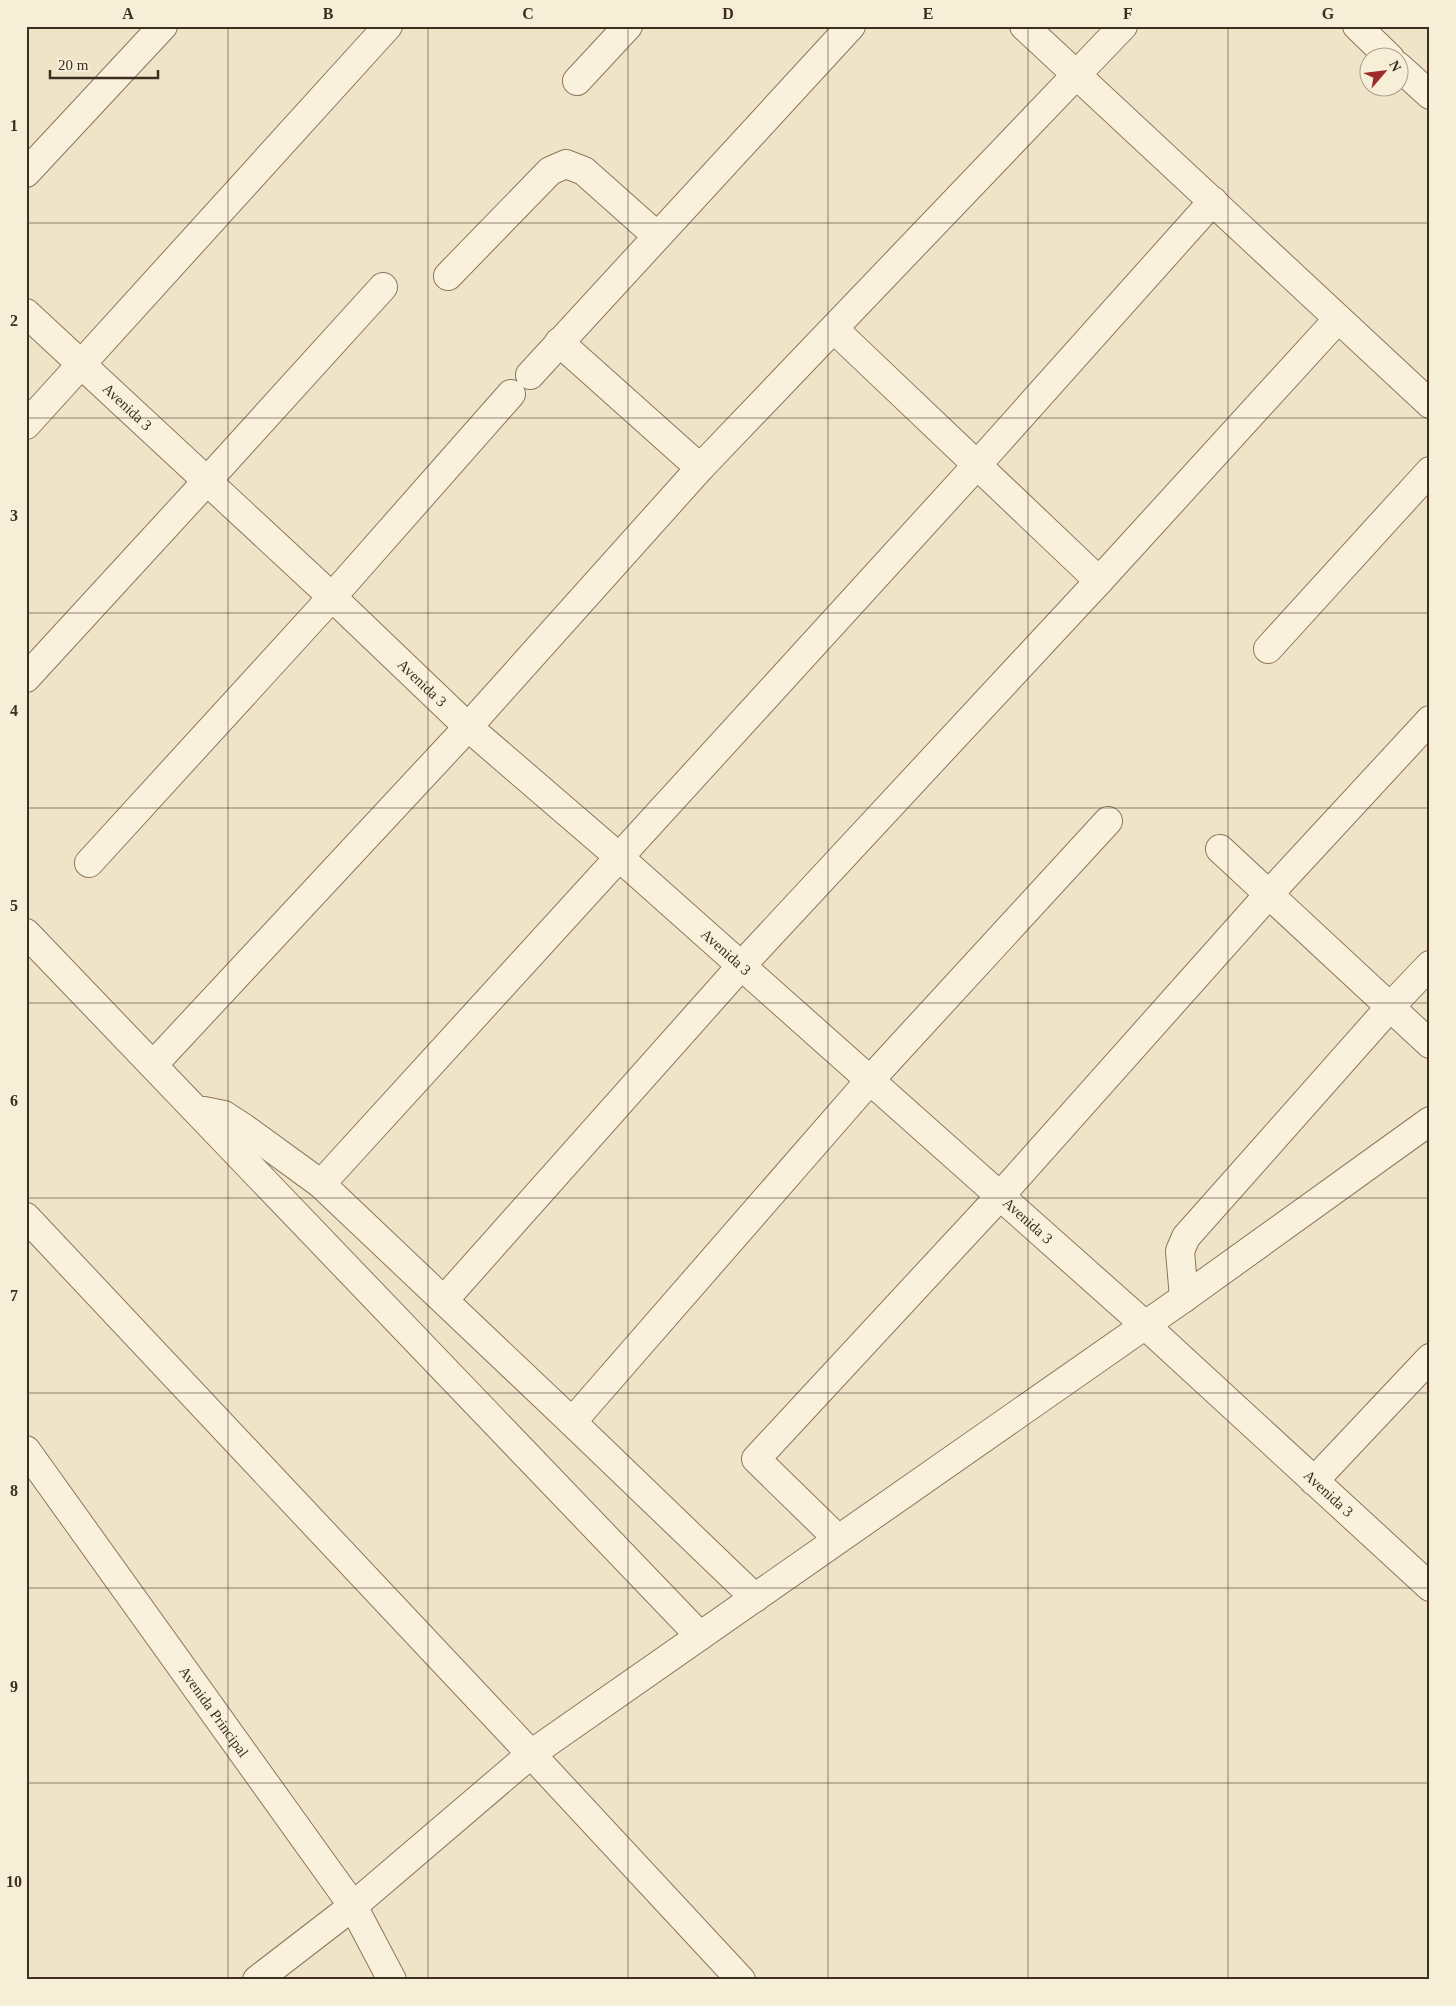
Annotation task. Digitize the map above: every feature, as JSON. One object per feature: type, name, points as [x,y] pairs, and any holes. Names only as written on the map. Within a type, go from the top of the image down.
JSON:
[{"type":"street","points":[[26,172],[163,26]]},
{"type":"street","points":[[577,81],[628,26]]},
{"type":"street","points":[[530,375],[851,26]]},
{"type":"street","points":[[1024,26],[1430,404]]},
{"type":"street","points":[[154,1064],[468,727],[700,468],[1123,26]]},
{"type":"street","points":[[26,425],[389,27]]},
{"type":"street","points":[[1370,31],[1383,48]]},
{"type":"street","points":[[1408,75],[1430,95]]},
{"type":"street","points":[[448,276],[550,171],[566,164],[584,171],[657,236]]},
{"type":"street","points":[[321,1184],[977,466],[1213,201]]},
{"type":"street","points":[[26,678],[208,481],[383,287]]},
{"type":"street","name":"Avenida 3","points":[[26,313],[208,481],[468,727],[619,857],[1146,1325],[1430,1587]]},
{"type":"street","points":[[444,1300],[741,966],[1099,581],[1338,319]]},
{"type":"street","points":[[834,329],[1099,581]]},
{"type":"street","points":[[559,342],[700,468]]},
{"type":"street","points":[[89,863],[332,598],[511,394]]},
{"type":"street","points":[[1268,649],[1430,470]]},
{"type":"street","points":[[838,1539],[756,1459],[1000,1196],[1269,894],[1430,720]]},
{"type":"street","points":[[572,1422],[870,1080],[1108,821]]},
{"type":"street","points":[[1220,849],[1430,1044]]},
{"type":"street","points":[[26,933],[154,1064],[700,1636]]},
{"type":"street","points":[[1184,1298],[1180,1251],[1186,1237],[1390,1007],[1430,966]]},
{"type":"street","points":[[198,1110],[224,1115],[321,1184],[755,1598]]},
{"type":"street","points":[[257,1980],[353,1906],[531,1754],[1146,1325],[1430,1121]]},
{"type":"street","points":[[26,1217],[741,1980]]},
{"type":"street","points":[[1314,1481],[1430,1358]]},
{"type":"street","name":"Avenida Principal","points":[[26,1450],[353,1906],[392,1980]]}]
